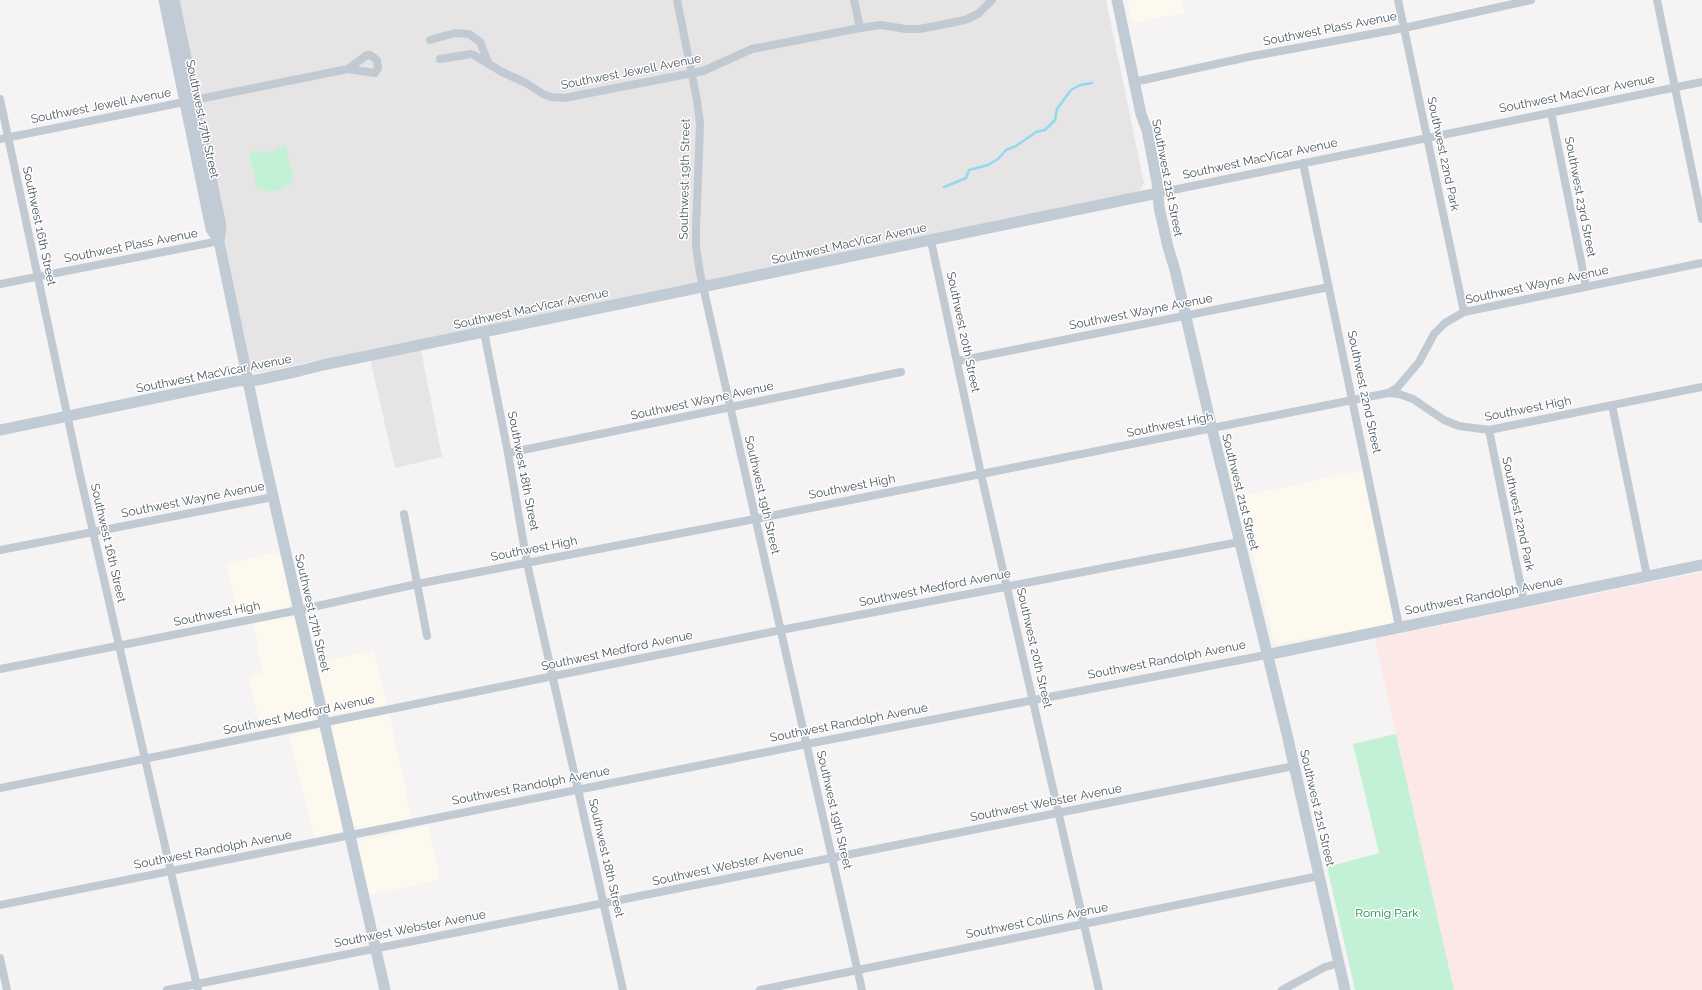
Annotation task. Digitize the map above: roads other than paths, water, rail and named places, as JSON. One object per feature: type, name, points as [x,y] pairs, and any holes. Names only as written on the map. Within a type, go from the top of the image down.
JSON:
[{"type":"main road","name":"Southwest 17th Street","points":[[164,0],[221,226],[219,241],[273,497],[385,990]]},
{"type":"main road","name":"Southwest 17th Street","points":[[174,0],[190,100]]},
{"type":"main road","name":"Southwest 21st Street","points":[[1117,0],[1134,82],[1147,130],[1159,207],[1168,247],[1186,316],[1266,655],[1294,766],[1345,990]]},
{"type":"main road","name":"Southwest MacVicar Avenue","points":[[0,430],[237,381],[299,371],[1158,193]]},
{"type":"main road","name":"Southwest Randolph Avenue","points":[[1266,655],[1399,626],[1702,565]]},
{"type":"street","name":"Southwest 19th Street","points":[[677,0],[692,74],[700,124],[696,235],[703,287],[862,990]]},
{"type":"street","points":[[854,0],[860,28]]},
{"type":"street","name":"Southwest Jewell Avenue","points":[[440,59],[471,54],[488,62],[502,72],[526,83],[543,94],[557,98],[692,74],[718,66],[740,53],[752,49],[860,28],[881,25],[913,30],[934,27],[972,18],[984,10],[992,0]]},
{"type":"street","name":"Southwest 22nd Park","points":[[1398,0],[1464,312]]},
{"type":"street","name":"Southwest Plass Avenue","points":[[1134,82],[1248,57],[1404,28],[1531,0]]},
{"type":"street","points":[[1657,0],[1702,219]]},
{"type":"street","points":[[430,40],[455,33],[469,34],[480,42],[488,62]]},
{"type":"street","name":"Southwest Jewell Avenue","points":[[4,138],[348,69]]},
{"type":"street","name":"Southwest MacVicar Avenue","points":[[1158,193],[1702,82]]},
{"type":"street","name":"Southwest 16th Street","points":[[0,99],[4,138],[37,276],[93,532],[198,987]]},
{"type":"street","name":"Southwest 23rd Street","points":[[1551,112],[1586,286]]},
{"type":"street","name":"Southwest 22nd Street","points":[[1303,163],[1399,626]]},
{"type":"street","name":"Southwest 20th Street","points":[[931,240],[981,474],[1099,990]]},
{"type":"street","name":"Southwest Plass Avenue","points":[[0,284],[219,241]]},
{"type":"street","name":"Southwest Wayne Avenue","points":[[1388,393],[1397,388],[1419,362],[1434,334],[1445,323],[1464,312],[1702,263]]},
{"type":"street","name":"Southwest Wayne Avenue","points":[[958,361],[1329,287]]},
{"type":"street","name":"Southwest 18th Street","points":[[484,332],[508,453],[527,563],[623,990]]},
{"type":"street","name":"Southwest Wayne Avenue","points":[[508,453],[901,372]]},
{"type":"street","name":"Southwest High","points":[[0,669],[299,610],[417,584],[755,519],[1388,393],[1399,394],[1413,399],[1444,420],[1459,426],[1489,430],[1702,387]]},
{"type":"street","points":[[1612,405],[1647,576]]},
{"type":"street","name":"Southwest 22nd Park","points":[[1489,430],[1524,602]]},
{"type":"street","name":"Southwest Wayne Avenue","points":[[0,550],[273,497]]},
{"type":"street","points":[[404,514],[427,636]]},
{"type":"street","name":"Southwest Medford Avenue","points":[[0,788],[781,630],[1239,542]]},
{"type":"street","name":"Southwest Randolph Avenue","points":[[0,905],[1033,699],[1266,655]]},
{"type":"street","name":"Southwest Webster Avenue","points":[[167,990],[198,987],[376,948],[1294,766]]},
{"type":"street","name":"Southwest Collins Avenue","points":[[760,990],[1319,876]]},
{"type":"street","points":[[0,958],[7,990]]},
{"type":"street","points":[[1282,990],[1325,967],[1339,963]]},
{"type":"waterway","points":[[944,187],[966,178],[969,170],[988,165],[998,159],[1006,150],[1016,146],[1036,132],[1045,130],[1055,120],[1057,109],[1071,90],[1080,85],[1092,83]]},
{"type":"park label","name":"Romig Park","points":[[1387,913]]}]
